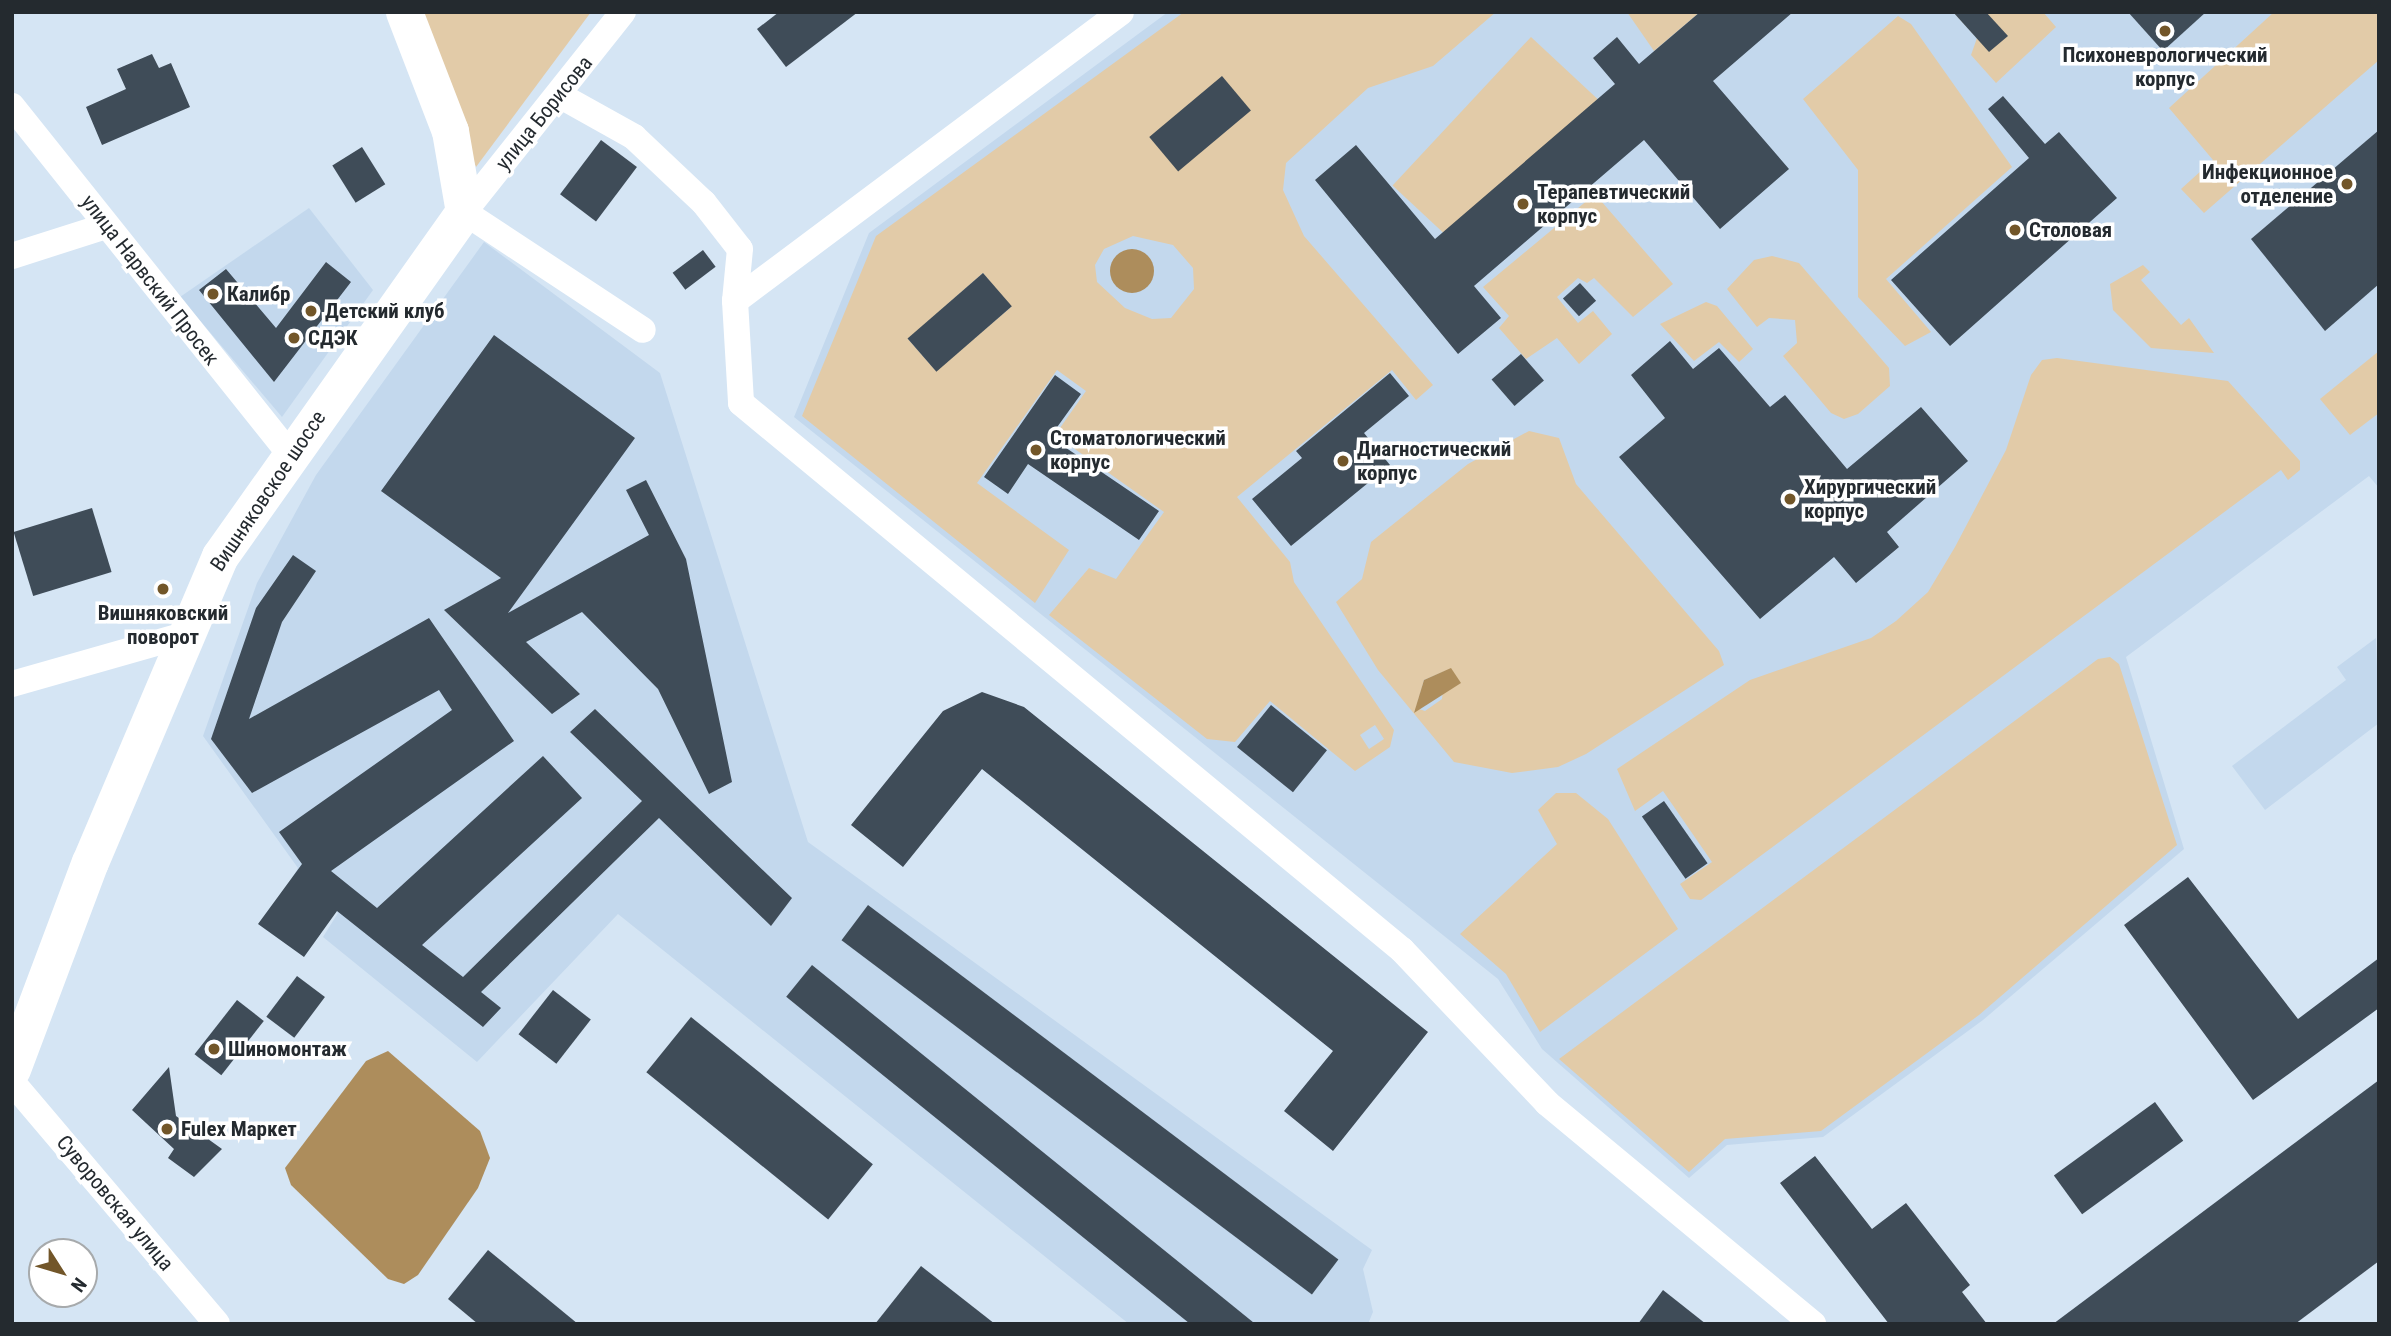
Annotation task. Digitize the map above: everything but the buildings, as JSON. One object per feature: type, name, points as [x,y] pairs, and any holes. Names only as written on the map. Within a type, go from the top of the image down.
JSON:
[{"type":"street","points":[[404,12],[450,131],[464,212],[643,330]]},
{"type":"street","name":"улица Борисова","points":[[464,212],[623,12]]},
{"type":"street","points":[[735,301],[1121,12]]},
{"type":"street","points":[[559,95],[634,137],[704,203],[740,249],[735,301],[741,403],[1402,950],[1547,1103],[1812,1324]]},
{"type":"street","name":"улица Нарвский Просек","points":[[12,106],[289,453]]},
{"type":"street","name":"Вишняковское шоссе","points":[[12,1069],[184,635],[220,556],[289,453],[464,212]]},
{"type":"street","points":[[12,256],[106,226]]},
{"type":"street","points":[[12,684],[184,635]]},
{"type":"street","name":"Суворовская улица","points":[[12,1082],[217,1324]]},
{"type":"shaded area","points":[[420,12],[591,12],[476,167]]},
{"type":"shaded area","points":[[1168,12],[2379,12],[2379,488],[2369,476],[2126,657],[2184,849],[1983,1020],[1823,1137],[1727,1145],[1689,1178],[1542,1049],[1498,979],[794,417],[869,233]]},
{"type":"shaded area","points":[[1184,12],[1496,12],[1433,66],[1368,88],[1286,163],[1283,190],[1304,236],[1433,385],[1416,400],[1392,370],[1237,497],[1290,562],[1294,582],[1394,730],[1390,747],[1355,771],[1270,701],[1235,742],[1207,739],[1049,615],[1089,568],[1116,579],[1164,512],[1055,435],[1086,391],[1057,370],[977,483],[1069,550],[1035,603],[802,416],[876,236]],"holes":[[[1133,236],[1173,245],[1193,268],[1194,289],[1171,318],[1152,319],[1125,308],[1097,282],[1095,265],[1104,249]],[[983,273],[1011,307],[936,371],[908,339]],[[1375,725],[1384,739],[1369,749],[1360,735]]]},
{"type":"shaded area","points":[[1627,12],[1700,12],[1654,51]]},
{"type":"shaded area","points":[[1953,12],[2043,12],[2056,27],[1996,83],[1971,55],[1977,38]]},
{"type":"shaded area","points":[[2274,12],[2379,12],[2379,60],[2204,213],[2181,189],[2213,160],[2169,108]]},
{"type":"shaded area","points":[[1898,16],[1911,24],[2012,167],[1886,279],[1931,332],[1905,346],[1858,297],[1858,170],[1803,99]]},
{"type":"shaded area","points":[[1531,37],[1598,99],[1459,248],[1393,185]]},
{"type":"shaded area","points":[[1595,194],[1673,284],[1633,317],[1594,278],[1587,283],[1578,278],[1557,297],[1578,323],[1593,311],[1612,334],[1579,364],[1557,338],[1526,359],[1499,328],[1509,316],[1483,287]]},
{"type":"shaded area","points":[[309,208],[373,290],[282,417],[180,297]]},
{"type":"shaded area","points":[[484,242],[660,373],[808,842],[1372,1250],[1363,1269],[1373,1312],[1368,1324],[1129,1324],[618,914],[477,1062],[323,937],[338,913],[292,878],[298,868],[203,736],[257,583],[316,475]]},
{"type":"shaded area","points":[[1132,249],[1147,256],[1154,271],[1147,286],[1132,293],[1117,286],[1110,271],[1117,256]]},
{"type":"shaded area","points":[[1772,256],[1799,263],[1889,368],[1890,386],[1858,414],[1844,419],[1831,413],[1783,356],[1797,343],[1795,320],[1769,318],[1757,327],[1727,289],[1754,260]]},
{"type":"shaded area","points":[[2143,265],[2150,272],[2141,280],[2181,325],[2189,318],[2214,353],[2151,348],[2113,310],[2110,284]]},
{"type":"shaded area","points":[[1706,302],[1717,306],[1753,349],[1739,362],[1719,342],[1694,361],[1660,324]]},
{"type":"shaded area","points":[[2379,351],[2379,413],[2350,435],[2320,399]]},
{"type":"shaded area","points":[[2057,358],[2228,381],[2300,461],[2300,470],[2288,480],[2281,470],[1701,900],[1690,899],[1680,884],[1712,862],[1663,791],[1635,811],[1617,769],[1750,680],[1871,638],[1896,621],[1928,592],[2006,450],[2031,375],[2042,360]]},
{"type":"shaded area","points":[[1529,431],[1559,438],[1576,484],[1719,651],[1724,665],[1586,754],[1558,767],[1512,773],[1454,762],[1378,670],[1336,602],[1362,579],[1371,542],[1468,464]],"holes":[[[1445,671],[1442,699],[1425,711],[1416,708],[1424,680]]]},
{"type":"shaded area","points":[[2376,638],[2379,723],[2265,810],[2232,766],[2346,680],[2337,667]]},
{"type":"shaded area","points":[[2110,657],[2119,664],[2177,845],[1979,1015],[1821,1131],[1725,1139],[1689,1172],[1559,1059],[2098,659]]},
{"type":"shaded area","points":[[1451,668],[1461,683],[1414,713],[1424,680]]},
{"type":"shaded area","points":[[1556,793],[1576,793],[1608,819],[1678,929],[1540,1032],[1506,974],[1460,934],[1557,844],[1538,810]]},
{"type":"shaded area","points":[[388,1051],[480,1131],[490,1158],[478,1188],[418,1275],[404,1284],[388,1279],[291,1185],[285,1168],[366,1061]]},
{"type":"place","name":"Психоневрологический корпус","points":[[2165,31]]},
{"type":"place","name":"Инфекционное отделение","points":[[2347,184]]},
{"type":"place","name":"Терапевтический корпус","points":[[1523,204]]},
{"type":"place","name":"Столовая","points":[[2015,230]]},
{"type":"place","name":"Калибр","points":[[213,294]]},
{"type":"place","name":"Детский клуб","points":[[311,311]]},
{"type":"place","name":"СДЭК","points":[[294,338]]},
{"type":"place","name":"Стоматологический корпус","points":[[1036,450]]},
{"type":"place","name":"Диагностический корпус","points":[[1343,461]]},
{"type":"place","name":"Хирургический корпус","points":[[1790,499]]},
{"type":"place","name":"Вишняковский поворот","points":[[163,589]]},
{"type":"place","name":"Шиномонтаж","points":[[214,1049]]},
{"type":"place","name":"Fulex Маркет","points":[[167,1129]]}]
